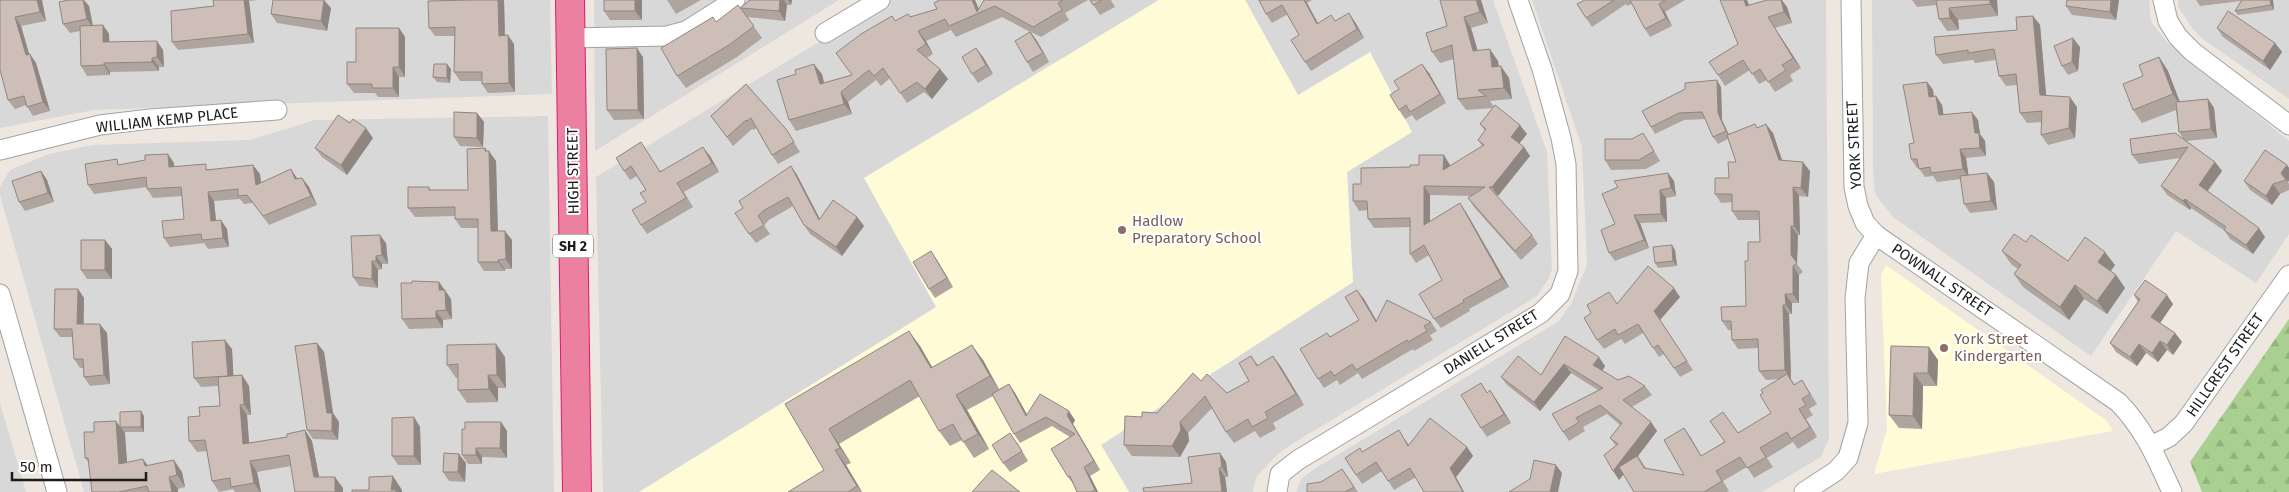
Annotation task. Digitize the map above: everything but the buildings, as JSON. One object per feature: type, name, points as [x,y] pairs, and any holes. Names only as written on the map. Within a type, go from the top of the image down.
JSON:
[{"type":"highway","name":"HIGH STREET","points":[[570,0],[577,492]]},
{"type":"street","points":[[570,38],[667,36],[686,31],[735,0]]},
{"type":"street","points":[[825,33],[880,0]]},
{"type":"street","name":"DANIELL STREET","points":[[1276,492],[1280,474],[1298,460],[1541,313],[1560,294],[1568,271],[1566,164],[1561,138],[1542,69],[1518,0]]},
{"type":"street","name":"YORK STREET","points":[[1850,0],[1854,187],[1858,206],[1865,223],[1876,235]]},
{"type":"street","points":[[2163,0],[2168,21],[2178,37],[2193,52],[2289,125]]},
{"type":"street","name":"WILLIAM KEMP PLACE","points":[[0,150],[100,125],[150,119],[277,110]]},
{"type":"street","points":[[1804,492],[1836,471],[1848,458],[1858,423],[1855,298],[1859,264],[1876,235]]},
{"type":"street","name":"POWNALL STREET","points":[[1876,235],[2112,398],[2132,417],[2151,446],[2172,492]]},
{"type":"street","name":"HILLCREST STREET","points":[[2151,446],[2169,437],[2188,417],[2289,274]]},
{"type":"street","points":[[0,294],[57,492]]},
{"type":"shaded area","points":[[0,0],[550,0],[552,94],[94,110],[0,128]]},
{"type":"shaded area","points":[[594,0],[839,0],[595,151]]},
{"type":"shaded area","points":[[888,0],[1159,0],[864,178],[937,307],[639,492],[603,492],[596,177]]},
{"type":"shaded area","name":"Hadlow Preparatory School","points":[[1159,0],[1245,0],[1298,95],[1370,52],[1412,132],[1347,172],[1353,282],[1101,445],[1129,492],[639,492],[936,307],[864,178]]},
{"type":"shaded area","points":[[1245,0],[1493,0],[1547,152],[1552,269],[1549,278],[1537,296],[1278,454],[1256,477],[1253,492],[1129,492],[1101,445],[1353,282],[1347,172],[1412,132],[1298,95]]},
{"type":"shaded area","points":[[1532,0],[1826,0],[1829,439],[1821,457],[1762,492],[1296,492],[1302,478],[1314,469],[1559,321],[1571,304],[1587,265],[1582,147]]},
{"type":"shaded area","points":[[1872,0],[2149,0],[2151,22],[2167,42],[2289,141],[2289,234],[2256,283],[2176,231],[2091,356],[1893,217],[1875,194],[1873,172]]},
{"type":"shaded area","points":[[2178,0],[2289,0],[2289,99],[2203,39],[2192,28],[2178,6]]},
{"type":"shaded area","points":[[548,116],[554,492],[84,492],[0,195],[0,187],[10,170],[49,154],[92,145],[250,140],[315,120]]},
{"type":"shaded area","name":"York Street Kindergarten","points":[[1886,265],[2107,421],[2113,431],[1874,474],[1887,429],[1881,275]]},
{"type":"shaded area","points":[[0,403],[26,492],[0,492]]},
{"type":"green space","points":[[2289,319],[2289,492],[2202,492],[2190,462]]},
{"type":"place","name":"Hadlow Preparatory School","points":[[1122,230]]},
{"type":"place","name":"York Street Kindergarten","points":[[1944,348]]}]
